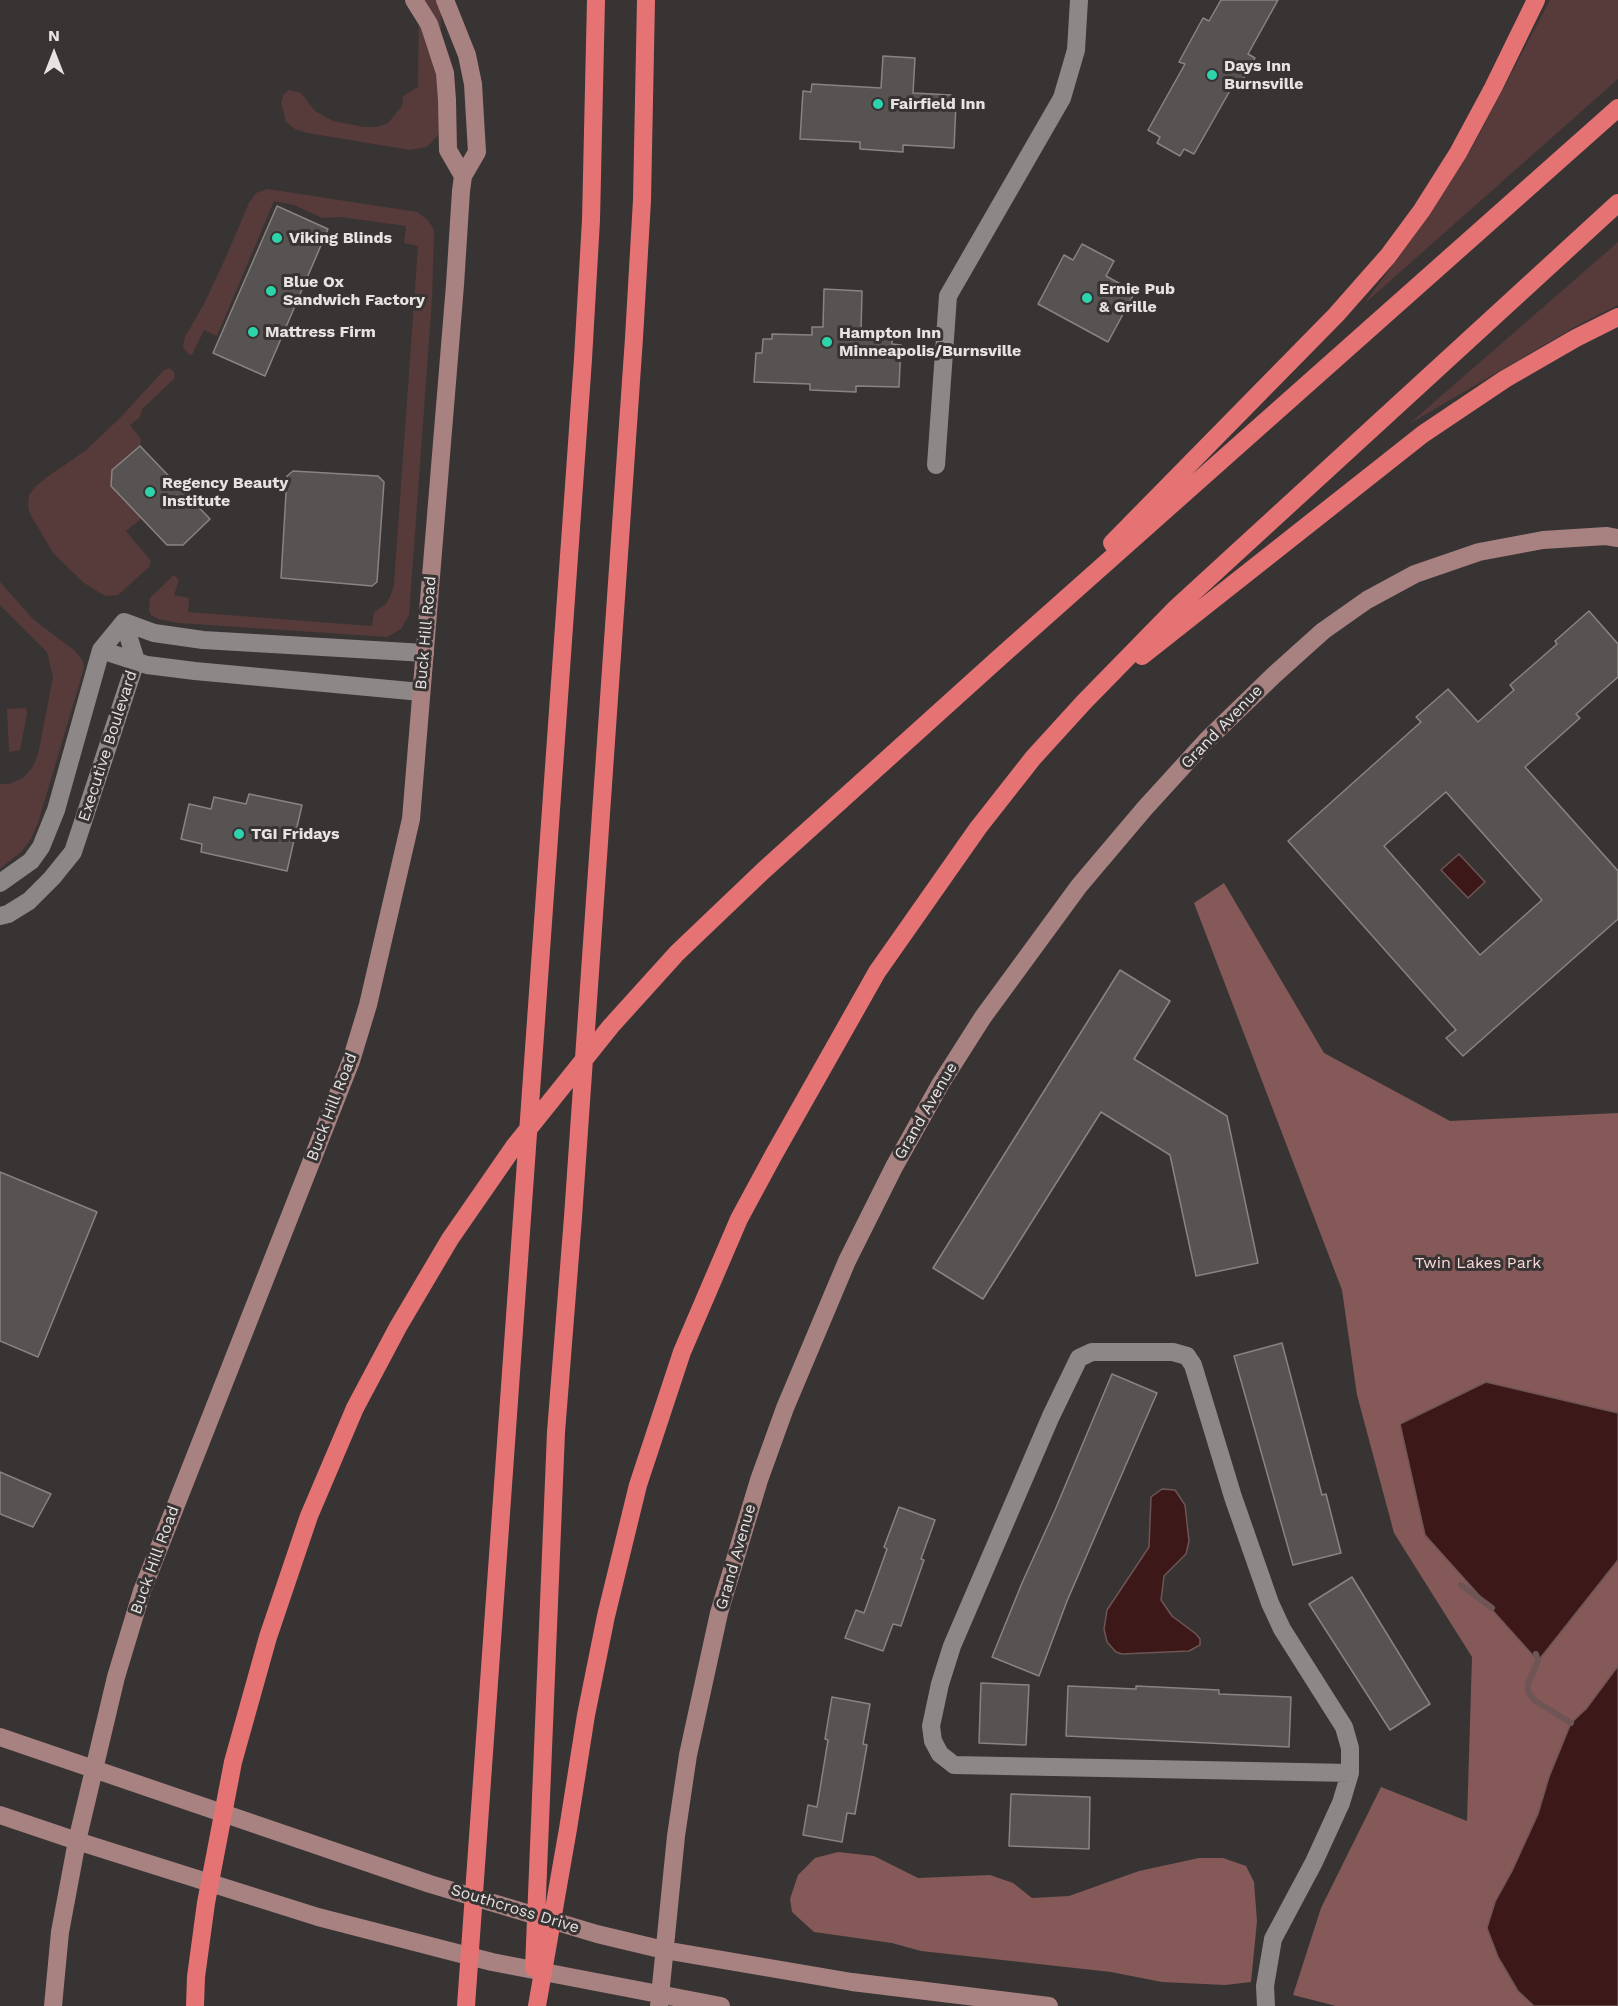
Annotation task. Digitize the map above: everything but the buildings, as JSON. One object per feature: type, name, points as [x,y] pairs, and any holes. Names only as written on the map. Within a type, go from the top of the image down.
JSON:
[{"type":"highway","points":[[466,2006],[582,371],[591,220],[596,0]]},
{"type":"highway","points":[[535,2006],[556,1432],[636,304],[642,200],[646,0]]},
{"type":"highway","points":[[999,658],[1336,315],[1388,256],[1422,210],[1458,153],[1536,0]]},
{"type":"highway","points":[[195,2006],[196,1977],[206,1903],[231,1773],[254,1685],[309,1516],[355,1408],[398,1327],[450,1239],[520,1139],[611,1026],[677,953],[764,870],[1618,108]]},
{"type":"highway","points":[[535,2006],[603,1627],[638,1485],[682,1352],[739,1219],[877,972],[978,828],[1033,758],[1084,702],[1174,610],[1618,203]]},
{"type":"highway","points":[[1084,702],[1423,434],[1505,379],[1618,317]]},
{"type":"street","points":[[414,0],[429,24],[445,73],[448,150],[463,176]]},
{"type":"street","name":"Buck Hill Road","points":[[54,2006],[60,1932],[76,1841],[117,1677],[142,1591],[351,1061],[368,1005],[411,819],[463,176],[477,152],[474,84],[467,55],[445,0]]},
{"type":"street","points":[[936,465],[948,296],[1062,98],[1076,50],[1079,0]]},
{"type":"street","name":"Grand Avenue","points":[[659,2001],[676,1836],[688,1755],[719,1613],[759,1480],[793,1387],[847,1261],[894,1167],[941,1083],[983,1017],[1079,886],[1145,808],[1207,740],[1323,631],[1367,600],[1415,574],[1479,552],[1543,540],[1606,536],[1618,538]]},
{"type":"street","points":[[124,622],[154,633],[203,640],[424,653]]},
{"type":"street","name":"Executive Boulevard","points":[[0,883],[31,861],[41,848],[56,810],[101,650],[124,622]]},
{"type":"street","name":"Executive Boulevard","points":[[0,916],[29,901],[73,852],[136,661],[124,622]]},
{"type":"street","points":[[101,650],[147,665],[421,692]]},
{"type":"street","points":[[1266,2006],[1266,1986],[1273,1939],[1341,1803],[1350,1773],[1350,1748],[1344,1727],[1282,1629],[1268,1598],[1233,1497],[1196,1368],[1187,1356],[1173,1352],[1092,1352],[1079,1358],[1051,1416],[952,1646],[940,1684],[931,1726],[933,1741],[940,1754],[954,1765],[1350,1773]]},
{"type":"street","name":"Southcross Drive","points":[[0,1737],[430,1884],[597,1934],[664,1950],[852,1982],[1049,2006]]},
{"type":"street","points":[[0,1815],[318,1917],[492,1962],[659,2001],[721,2006]]},
{"type":"shaded area","points":[[419,0],[441,0],[440,127],[438,135],[427,147],[410,150],[308,133],[295,129],[286,122],[281,102],[284,94],[289,90],[301,93],[315,111],[333,121],[364,127],[378,127],[388,123],[402,106],[403,96],[418,87]]},
{"type":"shaded area","points":[[1550,0],[1618,0],[1618,79],[1364,304],[1419,229],[1474,144]]},
{"type":"shaded area","points":[[268,189],[417,212],[428,220],[434,230],[432,299],[409,615],[401,629],[387,637],[179,623],[158,619],[151,615],[149,610],[150,598],[174,575],[179,580],[174,595],[189,598],[188,612],[372,626],[374,612],[386,604],[391,595],[394,584],[418,246],[404,243],[406,226],[341,217],[322,218],[294,205],[274,201],[217,336],[204,330],[192,355],[188,354],[183,347],[185,337],[205,302],[249,203],[256,193]]},
{"type":"shaded area","points":[[1618,242],[1618,305],[1580,324],[1409,424]]},
{"type":"shaded area","points":[[169,368],[174,372],[175,378],[142,409],[140,417],[130,425],[141,439],[140,446],[112,470],[111,486],[142,518],[126,531],[151,561],[149,567],[118,595],[105,596],[84,583],[53,553],[29,512],[29,495],[47,477],[85,451],[120,418],[164,370]]},
{"type":"shaded area","points":[[0,582],[34,620],[75,651],[83,661],[84,668],[38,823],[31,839],[22,851],[0,869],[0,784],[9,784],[23,778],[32,768],[38,755],[53,677],[47,652],[0,605]]},
{"type":"shaded area","points":[[26,708],[27,714],[20,750],[9,752],[7,709]]},
{"type":"shaded area","points":[[1459,854],[1485,882],[1468,898],[1441,870]]},
{"type":"shaded area","points":[[1486,1382],[1618,1413],[1618,1560],[1538,1661],[1425,1535],[1400,1424]]},
{"type":"shaded area","points":[[1162,1489],[1175,1490],[1185,1505],[1189,1541],[1186,1554],[1164,1576],[1161,1600],[1172,1616],[1196,1634],[1200,1639],[1200,1645],[1189,1651],[1122,1654],[1116,1652],[1107,1642],[1104,1629],[1107,1610],[1149,1547],[1151,1497]]},
{"type":"shaded area","points":[[1618,1666],[1618,2006],[1534,2006],[1518,1991],[1498,1957],[1487,1928],[1495,1902],[1538,1814],[1549,1777],[1571,1723],[1586,1709]]},
{"type":"green space","name":"Twin Lakes Park","points":[[1224,883],[1324,1053],[1450,1121],[1618,1113],[1618,1666],[1586,1709],[1571,1723],[1549,1777],[1538,1814],[1495,1902],[1487,1928],[1498,1957],[1518,1991],[1534,2006],[1336,2006],[1293,1995],[1321,1908],[1381,1787],[1467,1821],[1472,1657],[1394,1533],[1357,1395],[1342,1290],[1194,903]]},
{"type":"green space","points":[[838,1852],[874,1856],[918,1878],[990,1875],[1013,1883],[1032,1898],[1069,1896],[1139,1871],[1199,1858],[1223,1858],[1246,1866],[1254,1882],[1257,1921],[1251,1982],[1225,1985],[1162,1982],[1111,1972],[921,1951],[892,1943],[814,1932],[792,1912],[790,1899],[798,1875],[815,1858]]},
{"type":"waterway","points":[[1461,1585],[1492,1608]]},
{"type":"waterway","points":[[1536,1654],[1538,1661],[1528,1684],[1528,1691],[1534,1700],[1571,1723]]},
{"type":"place","name":"Days Inn Burnsville","points":[[1212,75]]},
{"type":"place","name":"Fairfield Inn","points":[[878,104]]},
{"type":"place","name":"Viking Blinds","points":[[277,238]]},
{"type":"place","name":"Blue Ox Sandwich Factory","points":[[271,291]]},
{"type":"place","name":"Ernie Pub & Grille","points":[[1087,298]]},
{"type":"place","name":"Mattress Firm","points":[[253,332]]},
{"type":"place","name":"Hampton Inn Minneapolis/Burnsville","points":[[827,342]]},
{"type":"place","name":"Regency Beauty Institute","points":[[150,492]]},
{"type":"place","name":"TGI Fridays","points":[[239,834]]}]
